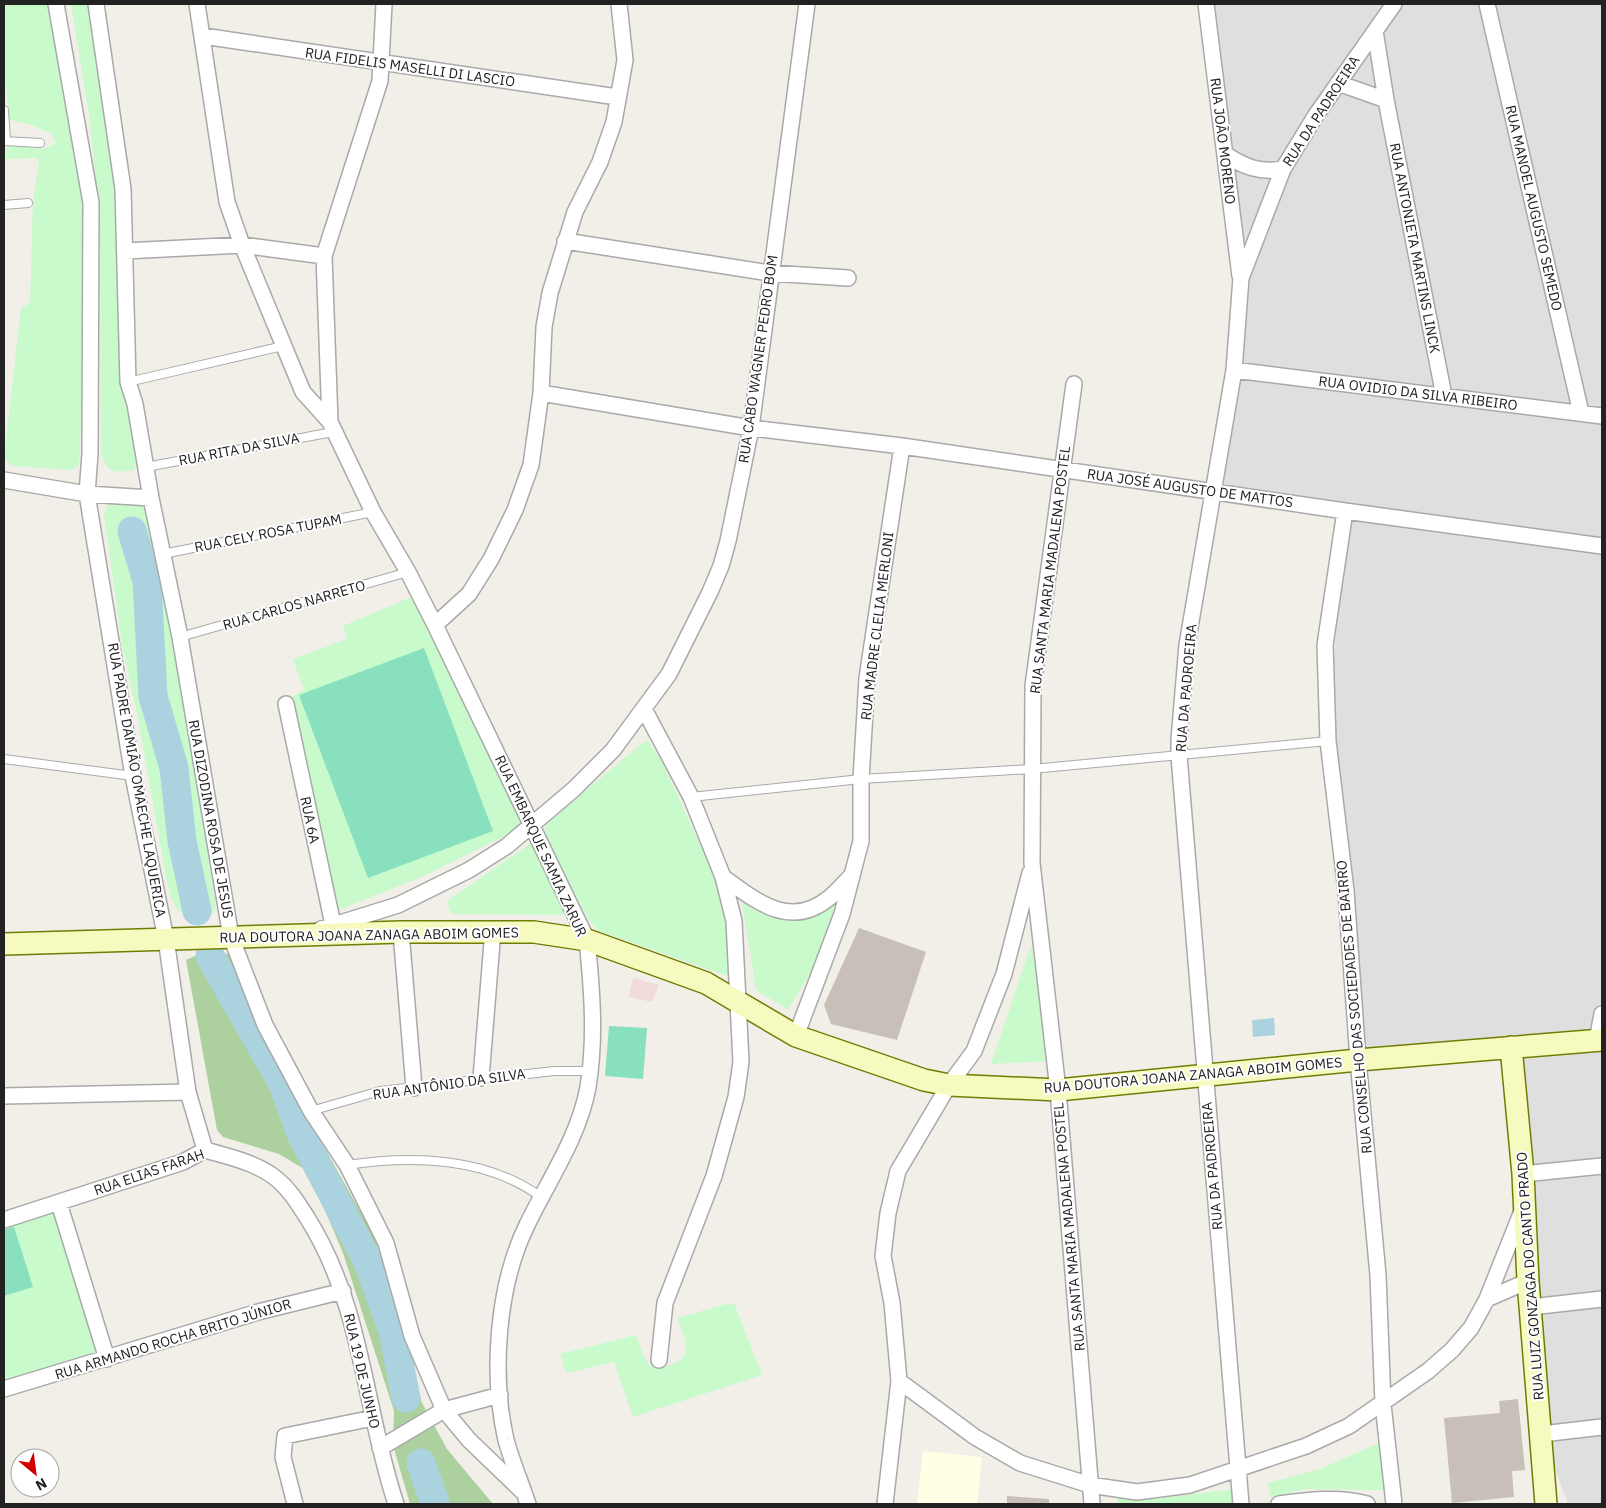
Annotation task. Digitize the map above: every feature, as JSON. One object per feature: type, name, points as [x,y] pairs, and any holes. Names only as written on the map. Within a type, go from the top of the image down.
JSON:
[{"type":"street","name":"RUA PADRE DAMIÃO OMAECHE LAQUERICA","points":[[56,4],[91,203],[90,454],[87,494],[134,776],[166,939],[188,1092],[206,1150]]},
{"type":"street","name":"RUA DIZODINA ROSA DE JESUS","points":[[96,4],[123,188],[125,342],[128,382],[135,404],[151,498],[180,637],[231,938],[265,1025],[311,1111],[346,1165],[386,1243],[412,1336],[444,1410],[469,1440],[526,1499]]},
{"type":"street","points":[[197,4],[228,202],[242,245],[303,392],[331,427]]},
{"type":"street","points":[[331,427],[324,256],[372,110],[382,64],[384,4]]},
{"type":"street","points":[[435,625],[469,594],[491,559],[515,510],[531,465],[541,393],[544,327],[550,293],[575,212],[609,140],[618,97],[625,60],[619,4]]},
{"type":"street","name":"RUA CABO WAGNER PEDRO BOM","points":[[334,931],[398,904],[469,870],[507,846],[533,826],[613,750],[669,674],[721,566],[751,428],[770,273],[808,4]]},
{"type":"street","name":"RUA JOÃO MORENO","points":[[1206,4],[1241,278]]},
{"type":"street","name":"RUA DA PADROEIRA","points":[[1242,1504],[1204,1075],[1180,756],[1179,740],[1187,645],[1234,370],[1241,278],[1283,169],[1338,83],[1394,4]]},
{"type":"street","name":"RUA MANOEL AUGUSTO SEMEDO","points":[[1486,4],[1581,413]]},
{"type":"street","name":"RUA ANTONIETA MARTINS LINCK","points":[[1375,31],[1386,100],[1444,396]]},
{"type":"street","name":"RUA FIDELIS MASELLI DI LASCIO","points":[[203,36],[382,64],[618,97]]},
{"type":"street","points":[[1338,83],[1386,100]]},
{"type":"street","points":[[1224,154],[1254,170],[1270,171],[1283,169]]},
{"type":"street","points":[[565,241],[770,273],[848,278]]},
{"type":"street","points":[[125,251],[242,245],[324,256]]},
{"type":"street","name":"RUA OVIDIO DA SILVA RIBEIRO","points":[[1234,370],[1602,416]]},
{"type":"street","name":"RUA SANTA MARIA MADALENA POSTEL","points":[[1074,384],[1033,686],[1032,863],[1058,1090],[1092,1504]]},
{"type":"street","name":"RUA JOSÉ AUGUSTO DE MATTOS","points":[[541,393],[751,428],[902,446],[1345,511],[1602,546]]},
{"type":"street","name":"RUA EMBARQUE SAMIA ZARUR","points":[[331,427],[373,512],[408,572],[435,625],[586,940],[592,992],[593,1038],[588,1088],[579,1118],[542,1198],[526,1226],[514,1259],[499,1329],[497,1373],[506,1440],[526,1499]]},
{"type":"street","name":"RUA MADRE CLELIA MERLONI","points":[[796,1036],[842,914],[861,841],[861,779],[867,678],[902,446]]},
{"type":"street","points":[[4,480],[87,494],[151,498]]},
{"type":"street","name":"RUA CONSELHO DAS SOCIEDADES DE BAIRRO","points":[[1345,511],[1324,645],[1328,741],[1346,891],[1358,1060],[1378,1275],[1382,1404],[1394,1504]]},
{"type":"street","name":"RUA 6A","points":[[286,704],[334,931]]},
{"type":"street","points":[[644,709],[691,796],[724,877],[734,921],[741,1062],[736,1097],[714,1176],[666,1303],[659,1360]]},
{"type":"street","points":[[885,1504],[899,1381],[892,1302],[883,1256],[888,1213],[898,1171],[950,1085],[974,1051],[1004,974],[1032,863]]},
{"type":"street","points":[[724,877],[763,906],[786,913],[810,910],[829,899],[853,873]]},
{"type":"street","points":[[482,1078],[493,930]]},
{"type":"street","name":"RUA DOUTORA JOANA ZANAGA ABOIM GOMES","points":[[4,944],[286,937],[334,931],[493,930],[534,932],[586,940],[706,983],[796,1036],[924,1080],[950,1085],[1058,1090],[1358,1060],[1600,1040]]},
{"type":"street","points":[[401,932],[414,1088]]},
{"type":"street","points":[[1600,1040],[1602,1014]]},
{"type":"street","name":"RUA LUIZ GONZAGA DO CANTO PRADO","points":[[1511,1047],[1523,1174],[1528,1280],[1542,1434],[1546,1504]]},
{"type":"street","points":[[4,1096],[188,1092]]},
{"type":"street","name":"RUA ELIAS FARAH","points":[[4,1220],[182,1162],[206,1150],[248,1163],[278,1180],[296,1201],[321,1240]]},
{"type":"street","points":[[1523,1174],[1602,1166]]},
{"type":"street","points":[[59,1203],[107,1359]]},
{"type":"street","points":[[899,1381],[975,1437],[1020,1463],[1090,1485],[1137,1492],[1190,1485],[1306,1446],[1348,1426],[1428,1371],[1452,1350],[1471,1328],[1487,1299],[1524,1204]]},
{"type":"street","name":"RUA 19 DE JUNHO","points":[[321,1240],[343,1291],[358,1338],[373,1418],[396,1504]]},
{"type":"street","points":[[1487,1299],[1528,1280]]},
{"type":"street","name":"RUA ARMANDO ROCHA BRITO JÚNIOR","points":[[4,1389],[258,1312],[343,1291]]},
{"type":"street","points":[[1531,1307],[1602,1299]]},
{"type":"street","points":[[380,1448],[444,1410],[500,1395]]},
{"type":"street","points":[[295,1504],[282,1457],[286,1436],[373,1418]]},
{"type":"street","points":[[1542,1434],[1602,1427]]},
{"type":"street","points":[[1279,1504],[1306,1500],[1367,1504]]},
{"type":"lane","points":[[4,110],[5,141],[40,143]]},
{"type":"lane","points":[[4,205],[28,203]]},
{"type":"lane","points":[[128,382],[283,346]]},
{"type":"lane","name":"RUA RITA DA SILVA","points":[[146,467],[331,427]]},
{"type":"lane","name":"RUA CELY ROSA TUPAM","points":[[163,554],[373,512]]},
{"type":"lane","name":"RUA CARLOS NARRETO","points":[[180,637],[408,572]]},
{"type":"lane","points":[[691,796],[861,779],[1032,769],[1328,741]]},
{"type":"lane","points":[[4,759],[134,776]]},
{"type":"lane","name":"RUA ANTÔNIO DA SILVA","points":[[311,1111],[380,1091],[554,1071],[589,1071]]},
{"type":"lane","points":[[346,1165],[372,1161],[419,1160],[466,1165],[525,1186],[542,1198]]},
{"type":"shaded area","points":[[1206,4],[1602,4],[1602,1504],[1568,1504],[1542,1434],[1511,1047],[1358,1060],[1328,741],[1345,512],[1212,490],[1241,278]]},
{"type":"shaded area","points":[[633,978],[659,985],[652,1002],[629,997]]},
{"type":"shaded area","points":[[923,1451],[982,1457],[977,1504],[917,1504]]},
{"type":"green space","points":[[4,4],[49,4],[81,189],[84,248],[80,457],[78,466],[71,470],[13,466],[6,461],[4,456],[21,308],[30,303],[33,200],[39,164],[37,158],[6,159],[7,144],[43,149],[56,143],[52,134],[29,124],[9,120],[4,63]]},
{"type":"green space","points":[[71,4],[93,4],[117,181],[138,458],[134,470],[127,471],[117,472],[109,469],[101,454],[100,224],[90,122]]},
{"type":"green space","points":[[117,501],[145,507],[174,638],[216,908],[209,917],[189,916],[177,909],[166,877],[138,718],[122,645],[104,515],[107,506]]},
{"type":"green space","points":[[416,595],[529,824],[424,876],[326,915],[281,702],[304,690],[293,659],[347,639],[343,626]]},
{"type":"green space","points":[[424,648],[493,831],[368,878],[299,695]]},
{"type":"green space","points":[[648,741],[662,762],[718,883],[731,940],[730,977],[599,931],[589,921],[544,833],[545,827],[550,821],[642,743]]},
{"type":"green space","points":[[534,841],[569,915],[451,914],[447,901]]},
{"type":"green space","points":[[841,898],[814,967],[788,1010],[756,990],[742,902],[776,917],[793,918]]},
{"type":"green space","points":[[1031,945],[1055,1061],[991,1064]]},
{"type":"green space","points":[[216,951],[231,955],[261,1034],[375,1238],[422,1403],[447,1449],[493,1504],[410,1504],[393,1445],[394,1411],[343,1253],[309,1172],[279,1154],[223,1137],[217,1130],[186,960],[197,955]]},
{"type":"green space","points":[[609,1026],[647,1028],[643,1079],[605,1076]]},
{"type":"green space","points":[[55,1206],[101,1357],[4,1386],[4,1221]]},
{"type":"green space","points":[[14,1227],[33,1287],[4,1296],[4,1230]]},
{"type":"green space","points":[[730,1303],[735,1305],[762,1375],[633,1417],[614,1362],[566,1373],[560,1354],[636,1335],[643,1355],[650,1366],[662,1367],[673,1364],[684,1356],[686,1350],[686,1344],[677,1318]]},
{"type":"green space","points":[[1386,1440],[1386,1490],[1305,1489],[1270,1497],[1268,1483],[1320,1469]]},
{"type":"green space","points":[[1235,1489],[1237,1504],[1118,1504],[1117,1498],[1161,1498]]},
{"type":"water","points":[[1274,1018],[1275,1035],[1253,1037],[1252,1020]]},
{"type":"building","points":[[859,928],[926,952],[897,1040],[831,1024],[824,1005]]},
{"type":"building","points":[[1518,1399],[1525,1470],[1512,1471],[1514,1497],[1452,1503],[1444,1418],[1500,1413],[1499,1401]]},
{"type":"building","points":[[1007,1496],[1049,1499],[1049,1504],[1007,1504]]},
{"type":"waterway","points":[[132,531],[147,581],[153,696],[174,768],[182,841],[197,911]]},
{"type":"waterway","points":[[210,956],[282,1082],[301,1134],[368,1262],[393,1331],[406,1398]]},
{"type":"waterway","points":[[421,1463],[435,1504]]}]
